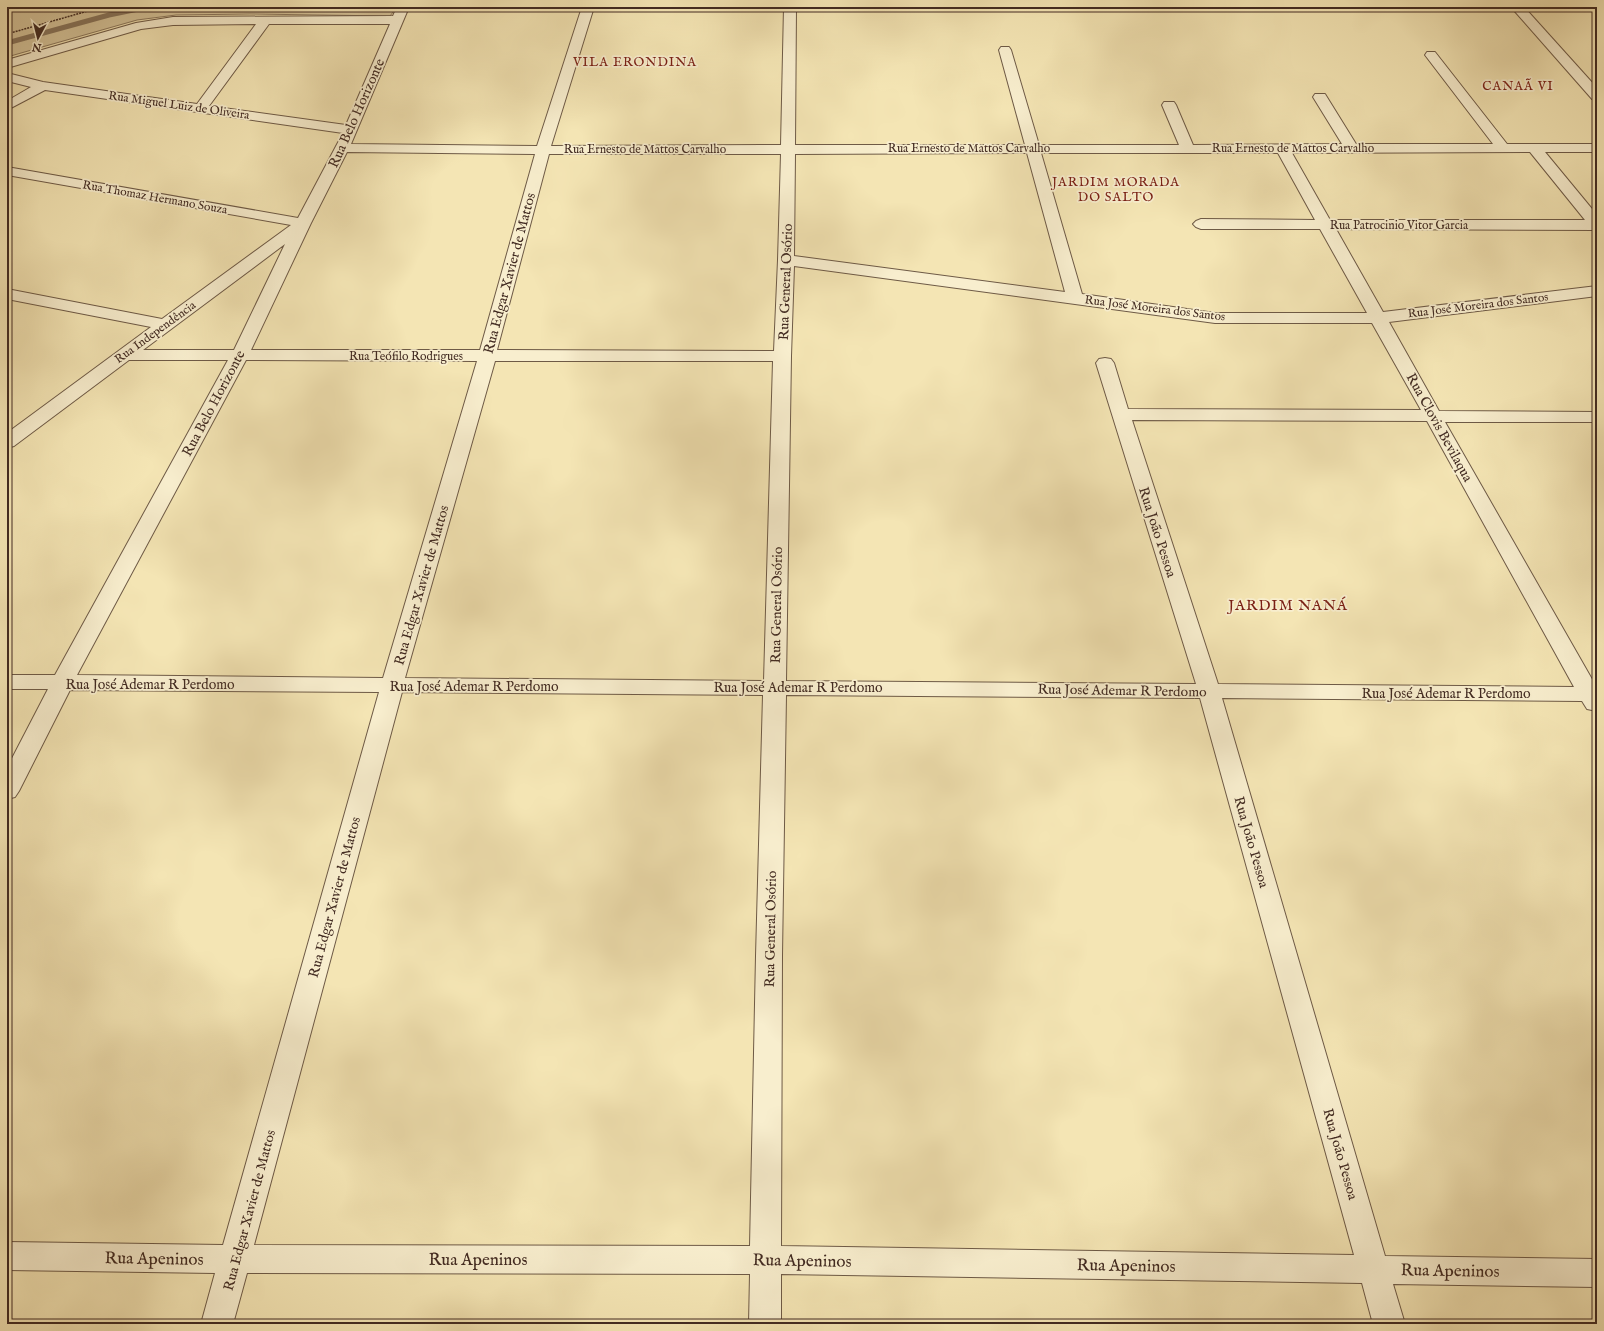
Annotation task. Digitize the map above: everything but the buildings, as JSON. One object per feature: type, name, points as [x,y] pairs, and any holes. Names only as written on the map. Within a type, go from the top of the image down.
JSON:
[{"type":"street","name":"Rua Belo Horizonte","points":[[7,791],[62,684],[240,355],[303,223],[351,130],[403,7]]},
{"type":"street","points":[[1517,7],[1597,96]]},
{"type":"street","name":"Rua Edgar Xavier de Mattos","points":[[217,1324],[392,686],[487,357],[543,150],[588,8]]},
{"type":"street","name":"Rua General Osório","points":[[765,1324],[774,687],[782,356],[786,260],[790,10]]},
{"type":"street","points":[[200,109],[265,20]]},
{"type":"street","points":[[7,64],[140,26],[173,21],[397,20]]},
{"type":"street","points":[[1005,50],[1075,298]]},
{"type":"street","points":[[1431,55],[1503,148]]},
{"type":"street","name":"Rua Miguel Luiz de Oliveira","points":[[7,77],[43,86],[351,130]]},
{"type":"street","points":[[7,106],[43,86]]},
{"type":"street","points":[[1320,97],[1352,148]]},
{"type":"street","points":[[1169,105],[1188,148]]},
{"type":"street","name":"Rua Ernesto de Mattos Carvalho","points":[[342,148],[543,150],[787,148],[1597,148]]},
{"type":"street","name":"Rua Clovis Bevilaqua","points":[[1283,148],[1593,700]]},
{"type":"street","points":[[1535,148],[1597,225]]},
{"type":"street","name":"Rua Thomaz Hermano Souza","points":[[7,171],[303,223]]},
{"type":"street","name":"Rua Independência","points":[[7,442],[303,223]]},
{"type":"street","name":"Rua Patrocinio Vitor Garcia","points":[[1201,224],[1597,225]]},
{"type":"street","name":"Rua José Moreira dos Santos","points":[[786,260],[1215,318],[1379,318],[1597,291]]},
{"type":"street","points":[[7,294],[165,325]]},
{"type":"street","name":"Rua Teófilo Rodrigues","points":[[125,355],[487,357],[782,356]]},
{"type":"street","name":"Rua João Pessoa","points":[[1105,363],[1209,691],[1389,1324]]},
{"type":"street","points":[[1121,414],[1597,416]]},
{"type":"street","name":"Rua José Ademar R Perdomo","points":[[7,682],[62,684],[774,687],[1209,691],[1593,700]]},
{"type":"street","name":"Rua Apeninos","points":[[7,1256],[236,1259],[766,1260],[1597,1273]]},
{"type":"path","points":[[7,34],[102,7]]},
{"type":"shaded area","points":[[7,7],[397,7],[390,16],[250,14],[176,15],[137,20],[7,57]]},
{"type":"waterway","points":[[7,43],[109,15],[148,7]]},
{"type":"district","name":"VILA ERONDINA","points":[[635,61]]},
{"type":"district","name":"CANAÃ VI","points":[[1518,85]]},
{"type":"district","name":"JARDIM MORADA DO SALTO","points":[[1116,188]]},
{"type":"district","name":"JARDIM NANÁ","points":[[1288,605]]}]
